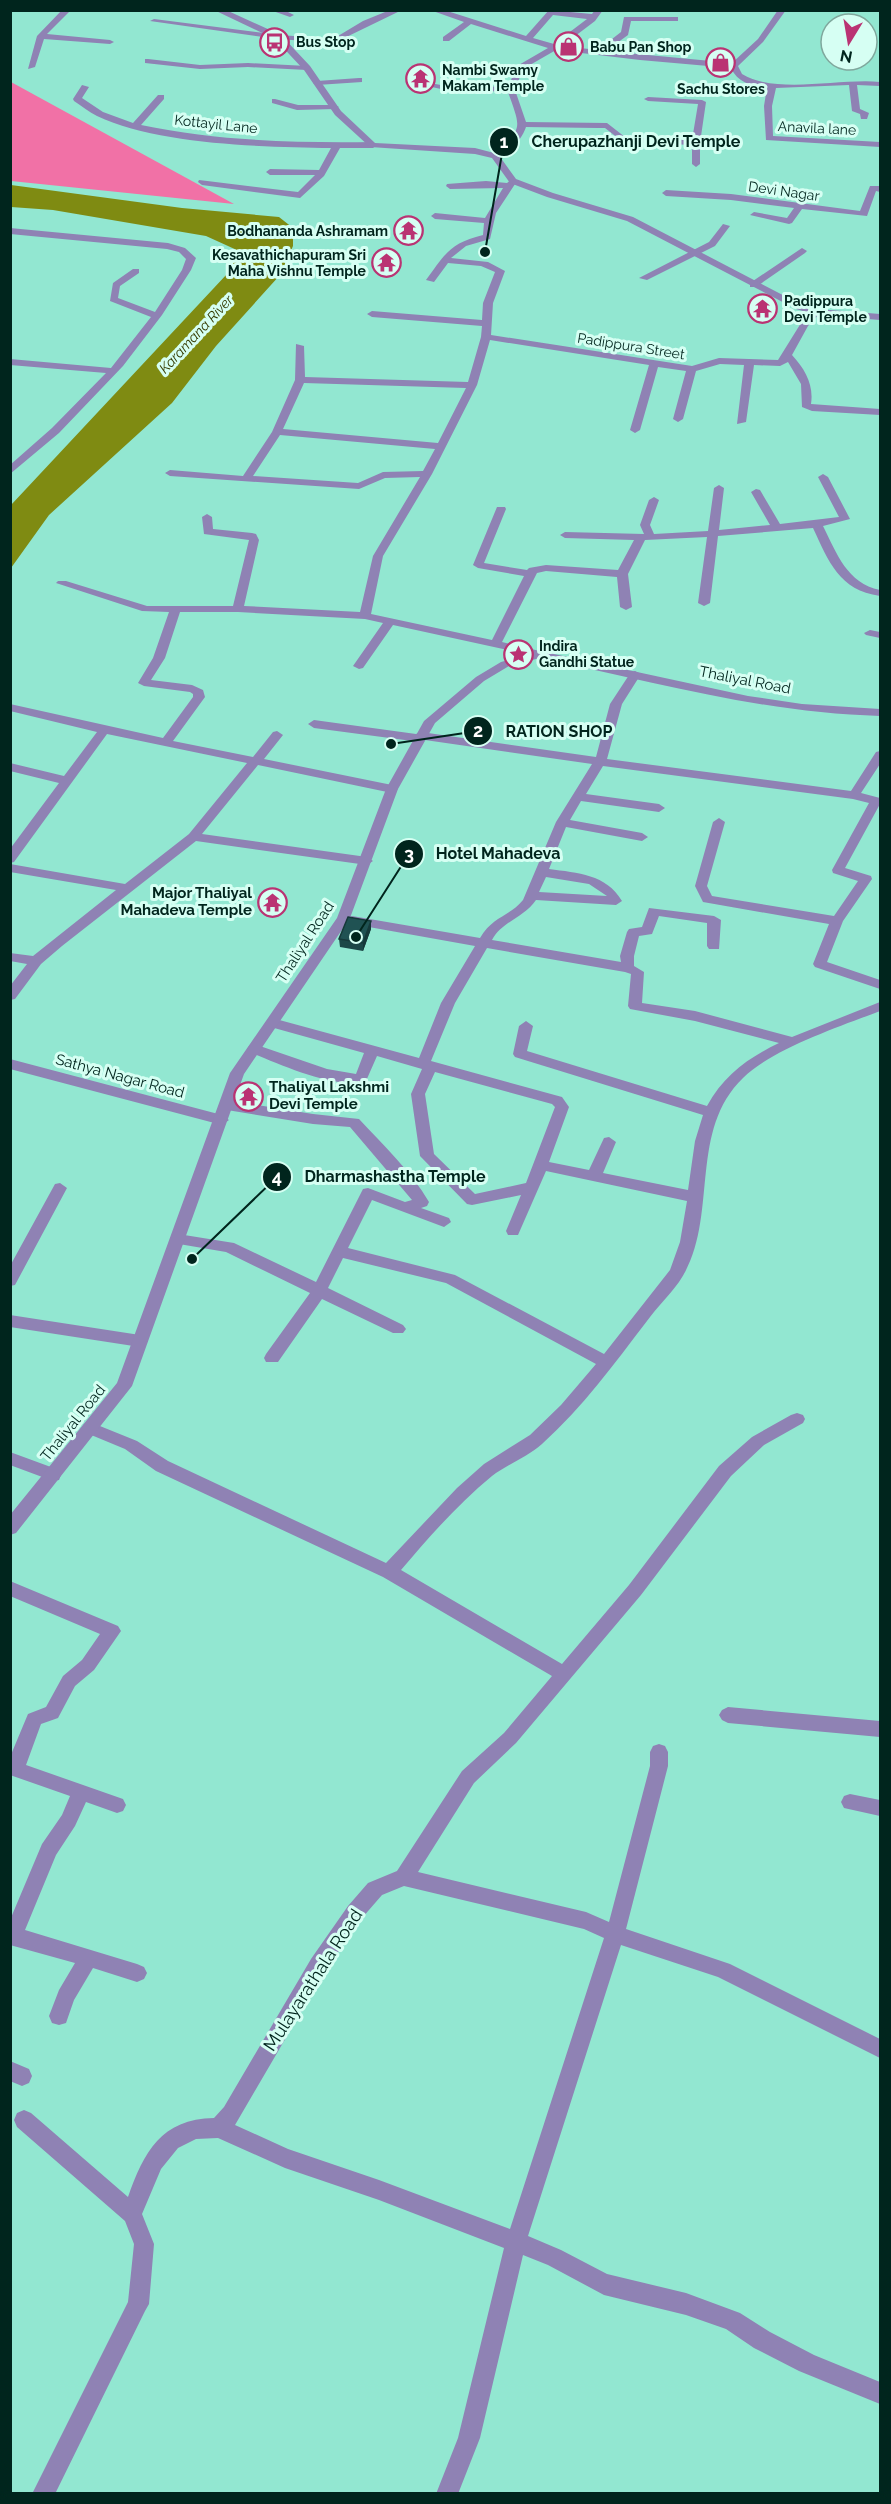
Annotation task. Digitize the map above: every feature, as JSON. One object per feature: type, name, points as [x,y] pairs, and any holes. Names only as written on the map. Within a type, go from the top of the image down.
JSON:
[{"type":"street","points":[[31,67],[41,36],[67,10]]},
{"type":"street","points":[[274,10],[290,15]]},
{"type":"street","points":[[154,21],[334,41],[366,23],[398,10]]},
{"type":"street","points":[[440,11],[555,46],[598,53],[734,66],[760,43],[782,10]]},
{"type":"street","points":[[225,12],[277,36],[307,68],[334,108],[374,145]]},
{"type":"street","points":[[528,38],[553,12],[597,14]]},
{"type":"street","points":[[511,183],[495,156],[518,138],[523,124],[511,90],[520,68],[555,46],[597,14]]},
{"type":"street","points":[[598,53],[625,33],[627,19],[675,20]]},
{"type":"street","points":[[446,39],[470,21]]},
{"type":"street","points":[[41,36],[110,42]]},
{"type":"street","points":[[147,61],[200,67],[248,65],[307,68]]},
{"type":"street","points":[[734,66],[739,77],[772,85],[880,84]]},
{"type":"street","points":[[317,83],[359,80]]},
{"type":"street","points":[[413,82],[441,87],[511,90]]},
{"type":"street","points":[[853,83],[856,111],[865,113],[864,117]]},
{"type":"street","name":"Anavila lane","points":[[772,85],[768,106],[770,138],[880,145]]},
{"type":"street","name":"Kottayil Lane","points":[[85,87],[77,99],[87,110],[135,126],[189,136],[258,142],[374,145],[475,151],[495,156]]},
{"type":"street","points":[[135,126],[160,97]]},
{"type":"street","points":[[648,99],[702,102],[696,142],[696,165]]},
{"type":"street","points":[[275,102],[297,108],[334,108]]},
{"type":"street","points":[[523,124],[607,126],[623,139],[696,142]]},
{"type":"street","points":[[202,182],[300,195],[321,173],[337,145]]},
{"type":"street","points":[[270,172],[321,173]]},
{"type":"street","points":[[431,280],[446,260],[447,255],[461,245],[488,237],[488,221],[493,207],[511,183]]},
{"type":"street","points":[[450,186],[511,183],[630,219],[694,251],[753,285],[800,307],[816,312],[880,317]]},
{"type":"street","name":"Devi Nagar","points":[[666,193],[731,197],[864,214],[873,188],[880,189]]},
{"type":"street","points":[[754,215],[789,221],[800,207]]},
{"type":"street","points":[[435,216],[488,221]]},
{"type":"street","points":[[644,278],[712,244],[726,226]]},
{"type":"street","points":[[10,231],[149,243],[182,250],[191,258],[190,266],[156,316],[112,371],[87,400],[10,471]]},
{"type":"street","points":[[753,285],[801,251]]},
{"type":"street","points":[[365,616],[378,556],[428,474],[472,386],[486,337],[488,303],[500,271],[494,266],[485,264],[446,260]]},
{"type":"street","points":[[136,271],[116,285],[113,299],[156,316]]},
{"type":"street","points":[[816,312],[804,325],[787,356],[798,366],[805,382],[808,398],[806,405],[812,408],[880,411]]},
{"type":"street","points":[[372,314],[486,323]]},
{"type":"street","name":"Padippura Street","points":[[486,337],[692,369],[719,361],[780,363],[787,356]]},
{"type":"street","points":[[246,479],[277,432],[300,380],[299,346]]},
{"type":"street","points":[[10,362],[112,371]]},
{"type":"street","points":[[741,422],[749,363]]},
{"type":"street","points":[[636,430],[654,364]]},
{"type":"street","points":[[678,419],[692,369]]},
{"type":"street","points":[[300,380],[472,386]]},
{"type":"street","points":[[277,432],[441,446]]},
{"type":"street","points":[[170,473],[359,486],[383,476],[428,474]]},
{"type":"street","points":[[565,535],[645,537],[778,528],[845,519],[823,477]]},
{"type":"street","points":[[704,603],[711,533],[719,488]]},
{"type":"street","points":[[756,492],[778,528]]},
{"type":"street","points":[[626,607],[622,574],[649,530],[645,525],[654,500]]},
{"type":"street","points":[[501,509],[478,565],[530,574]]},
{"type":"street","points":[[207,517],[208,532],[252,536],[254,540],[238,609]]},
{"type":"street","points":[[817,524],[841,574],[861,589],[880,593]]},
{"type":"street","points":[[496,643],[533,570],[546,567],[622,574]]},
{"type":"street","points":[[62,583],[146,609],[238,609],[365,616],[540,654]]},
{"type":"street","points":[[166,742],[199,697],[199,692],[192,689],[144,683],[159,658],[176,609]]},
{"type":"street","points":[[359,666],[391,620]]},
{"type":"street","name":"Thaliyal Road","points":[[10,1528],[124,1386],[222,1120],[237,1073],[343,918],[367,861],[392,789],[430,721],[480,679],[505,664],[540,654],[748,700],[802,708],[880,713]]},
{"type":"street","points":[[532,1187],[472,1200],[427,1155],[418,1113],[418,1094],[448,1003],[492,928],[521,911],[531,896],[562,822],[601,760],[616,704],[635,674]]},
{"type":"street","points":[[10,707],[104,730],[392,789]]},
{"type":"street","points":[[314,723],[854,795],[878,802],[838,870],[866,879],[837,921],[820,964],[880,985]]},
{"type":"street","points":[[10,859],[104,730]]},
{"type":"street","points":[[10,996],[36,961],[193,837],[277,735]]},
{"type":"street","points":[[854,795],[880,755]]},
{"type":"street","points":[[10,767],[68,781]]},
{"type":"street","points":[[577,797],[659,808]]},
{"type":"street","points":[[562,822],[642,837]]},
{"type":"street","points":[[719,822],[701,886],[708,898],[719,902],[837,921]]},
{"type":"street","points":[[193,837],[367,861]]},
{"type":"street","points":[[10,867],[127,888]]},
{"type":"street","points":[[531,896],[616,901],[612,891],[603,884],[541,873]]},
{"type":"street","points":[[714,946],[714,920],[719,902]]},
{"type":"street","points":[[628,968],[627,956],[634,932],[647,931],[654,911],[714,920]]},
{"type":"street","points":[[343,918],[628,968],[637,972],[635,1006],[695,1016],[795,1042]]},
{"type":"street","points":[[10,957],[36,961]]},
{"type":"street","points":[[389,1572],[434,1519],[490,1469],[534,1441],[585,1391],[680,1267],[695,1197],[695,1172],[706,1120],[737,1075],[795,1042],[880,1006]]},
{"type":"street","points":[[272,1023],[557,1100],[562,1107],[513,1231]]},
{"type":"street","points":[[526,1026],[520,1054],[710,1112]]},
{"type":"street","points":[[254,1048],[323,1073],[356,1080],[361,1078],[372,1050]]},
{"type":"street","name":"Sathya Nagar Road","points":[[10,1064],[222,1120]]},
{"type":"street","points":[[227,1105],[313,1119],[354,1122],[408,1182],[422,1202],[405,1207]]},
{"type":"street","points":[[594,1176],[609,1142]]},
{"type":"street","points":[[541,1165],[695,1197]]},
{"type":"street","points":[[10,1281],[60,1188]]},
{"type":"street","points":[[272,1358],[320,1291],[368,1193],[444,1222]]},
{"type":"street","points":[[178,1239],[229,1247],[398,1329]]},
{"type":"street","points":[[339,1251],[450,1280],[608,1363]]},
{"type":"street","points":[[10,1320],[140,1341]]},
{"type":"street","points":[[797,1419],[758,1441],[725,1471],[635,1590],[510,1738],[468,1777],[404,1877],[586,1921],[615,1934],[723,1970],[880,2049]]},
{"type":"street","points":[[90,1428],[131,1445],[171,1471],[389,1572],[563,1673]]},
{"type":"street","points":[[10,1458],[53,1475]]},
{"type":"street","points":[[10,1588],[112,1632],[88,1665],[69,1682],[52,1713],[34,1719],[13,1768],[117,1805]]},
{"type":"street","points":[[728,1715],[880,1729]]},
{"type":"street","points":[[447,2493],[469,2438],[516,2242],[615,1934],[659,1766],[659,1752]]},
{"type":"street","points":[[81,1792],[69,1820],[49,1850],[13,1937],[31,1940],[137,1973]]},
{"type":"street","points":[[850,1802],[880,1808]]},
{"type":"street","name":"Mulayarathala Road","points":[[219,2128],[231,2114],[318,1965],[356,1912],[375,1889],[404,1877]]},
{"type":"street","points":[[59,2016],[66,1996],[88,1959]]},
{"type":"street","points":[[24,2120],[132,2214],[144,2244],[138,2304],[43,2493]]},
{"type":"street","points":[[132,2214],[147,2174],[166,2144],[194,2129],[219,2128],[285,2158],[380,2190],[554,2257],[604,2284],[686,2304],[732,2321],[762,2340],[807,2363],[880,2393]]},
{"type":"shaded area","points":[[11,82],[234,204],[11,181]]},
{"type":"water","name":"Karamana River","points":[[11,185],[182,208],[279,217],[293,228],[293,246],[280,275],[216,346],[172,403],[49,515],[11,568],[11,505],[227,274],[239,251],[206,236],[53,210],[11,207]]},
{"type":"building","points":[[348,917],[371,921],[363,943],[339,939]]},
{"type":"place","name":"Bus Stop","points":[[275,42]]},
{"type":"place","name":"Babu Pan Shop","points":[[569,47]]},
{"type":"place","name":"Sachu Stores","points":[[721,62]]},
{"type":"place","name":"Nambi Swamy Makam Temple","points":[[421,78]]},
{"type":"place","name":"Bodhananda Ashramam","points":[[409,231]]},
{"type":"place","name":"Cherupazhanji Devi Temple","points":[[485,252]]},
{"type":"place","name":"Kesavathichapuram Sri Maha Vishnu Temple","points":[[387,263]]},
{"type":"place","name":"Padippura Devi Temple","points":[[763,309]]},
{"type":"place","name":"Indira Gandhi Statue","points":[[518,654]]},
{"type":"place","name":"RATION SHOP","points":[[391,744]]},
{"type":"place","name":"Major Thaliyal Mahadeva Temple","points":[[273,902]]},
{"type":"place","name":"Hotel Mahadeva","points":[[356,937]]},
{"type":"place","name":"Thaliyal Lakshmi Devi Temple","points":[[248,1096]]},
{"type":"place","name":"Dharmashastha Temple","points":[[192,1259]]}]
